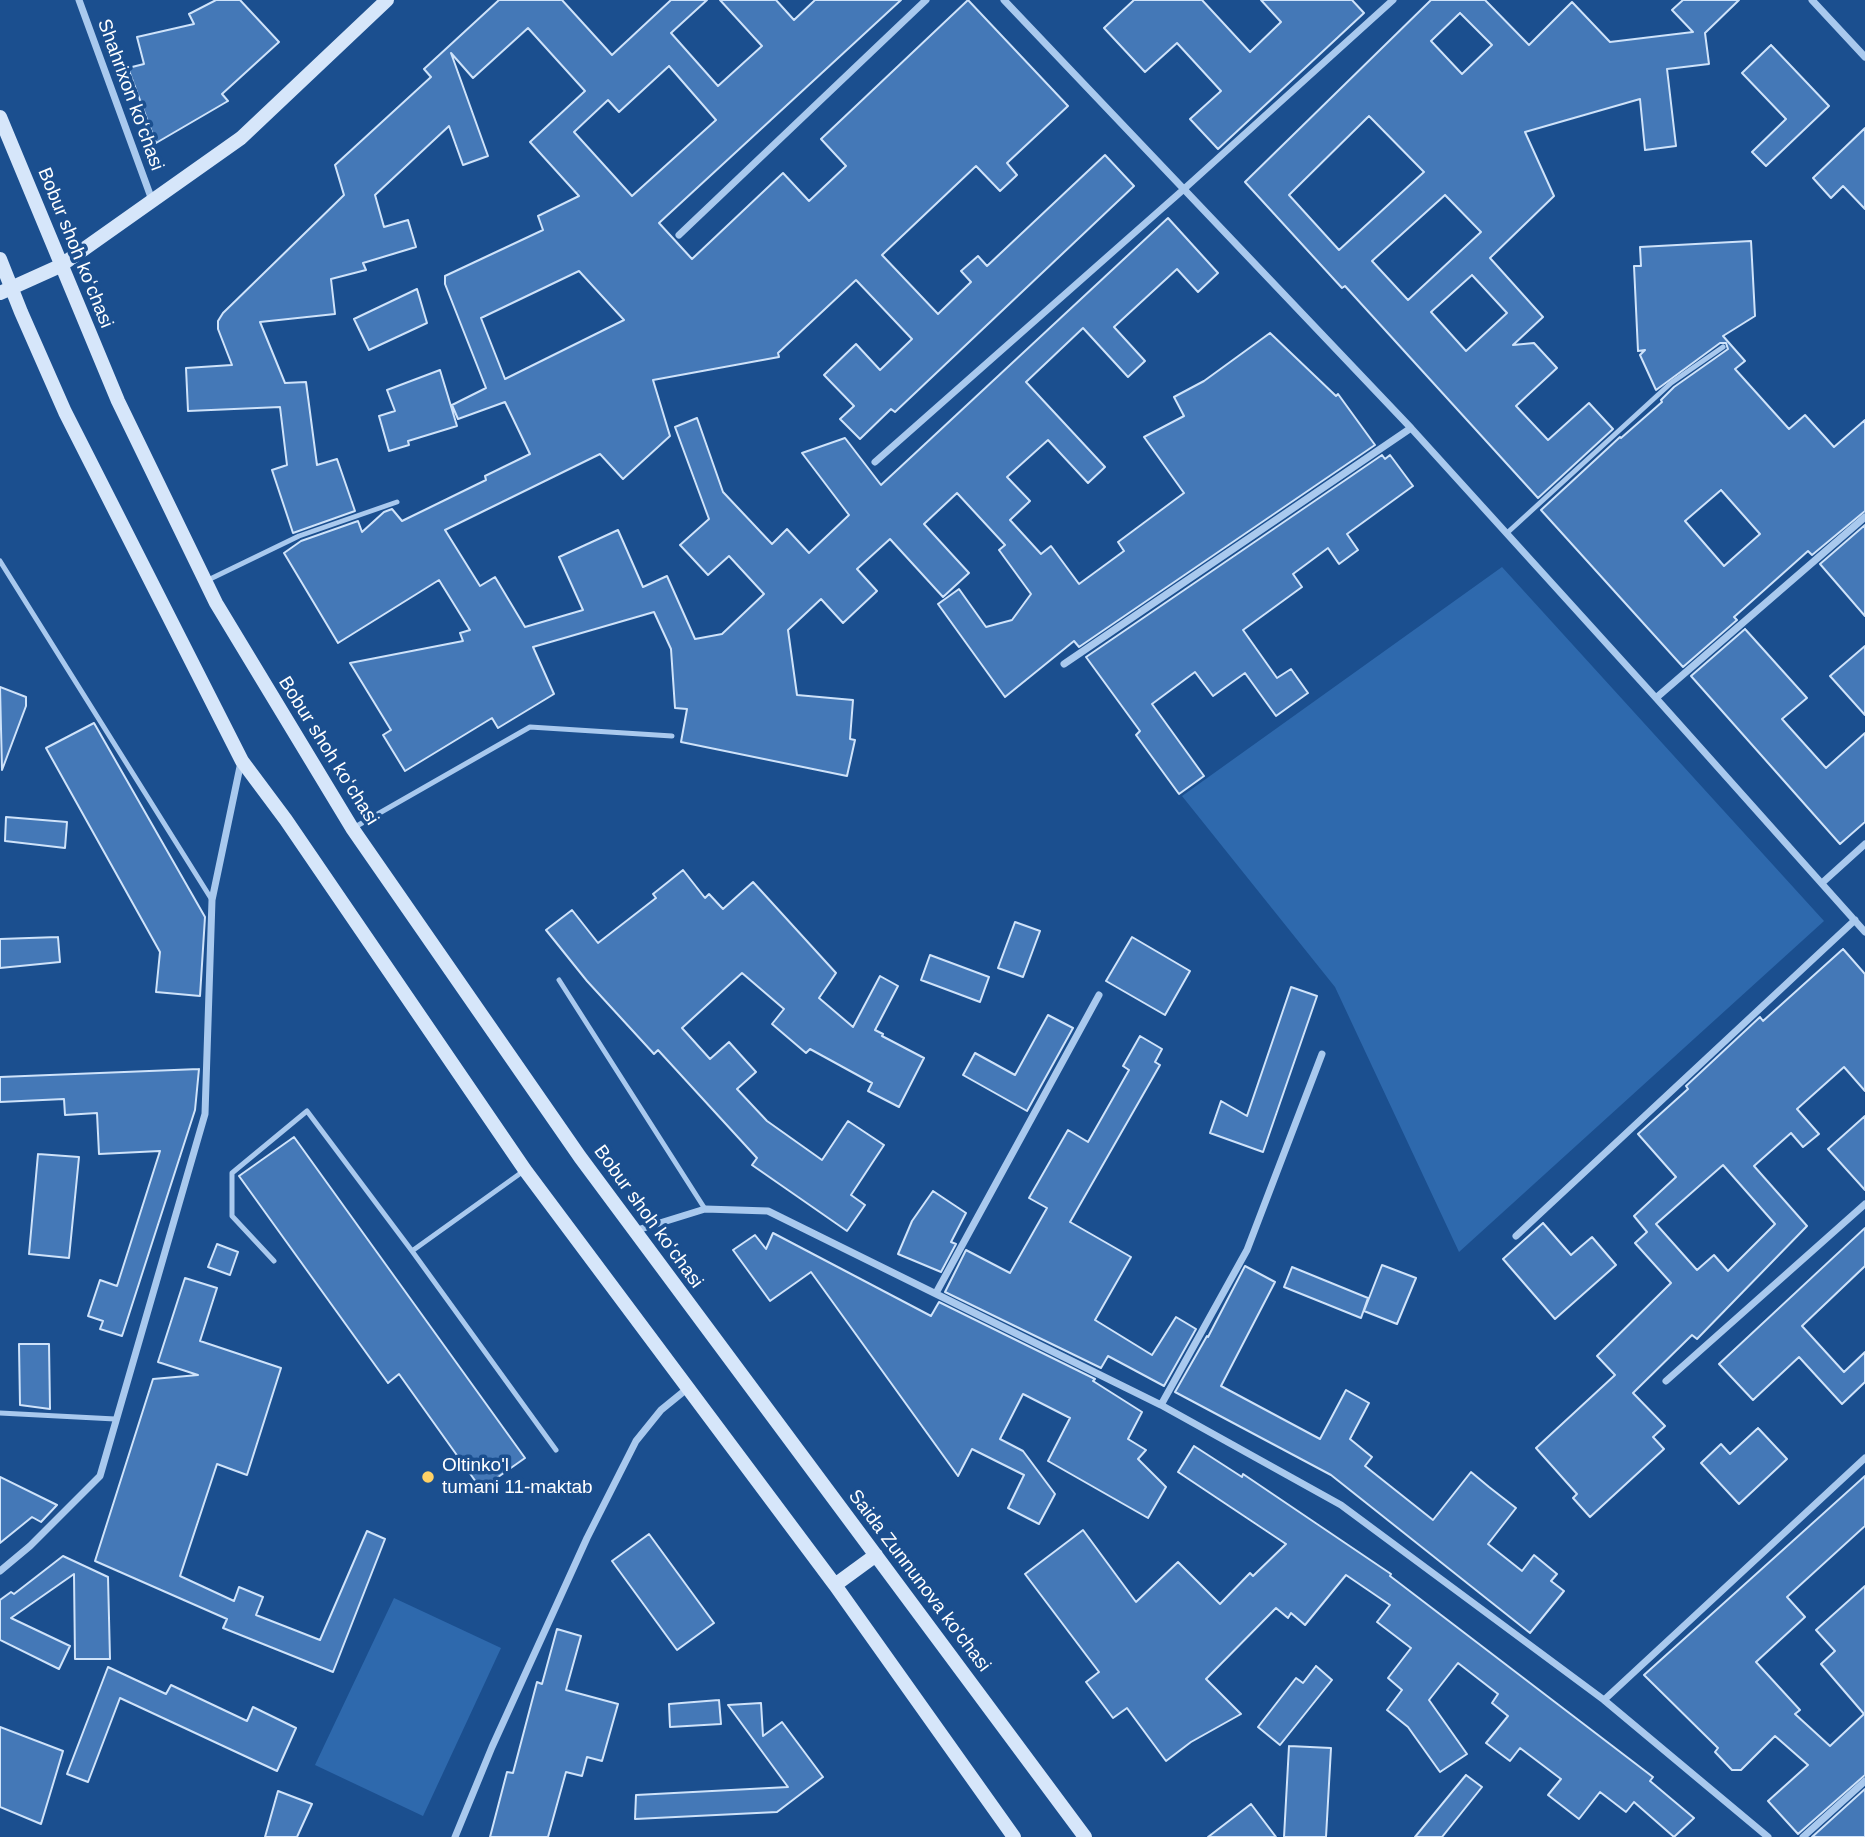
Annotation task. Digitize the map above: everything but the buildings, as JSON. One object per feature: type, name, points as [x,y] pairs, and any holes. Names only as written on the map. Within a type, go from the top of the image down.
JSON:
[{"type":"main road","points":[[6,291],[60,266],[241,138],[387,0]]},
{"type":"main road","name":"Bobur shoh koʻchasi","points":[[0,117],[118,401],[216,603],[352,828],[580,1157],[721,1349]]},
{"type":"main road","points":[[0,259],[6,291],[242,761],[286,820],[525,1170],[835,1585],[1014,1837]]},
{"type":"main road","name":"Saida Zunnunova ko'chasi","points":[[721,1349],[1085,1837]]},
{"type":"main road","points":[[835,1585],[876,1555]]},
{"type":"street","name":"Shahrixon koʻchasi","points":[[79,0],[152,200]]},
{"type":"street","points":[[679,235],[926,0]]},
{"type":"street","points":[[1004,0],[1411,428],[1865,932]]},
{"type":"street","points":[[875,462],[1393,0]]},
{"type":"street","points":[[1812,0],[1865,57]]},
{"type":"street","points":[[1064,664],[1411,428]]},
{"type":"street","points":[[1656,698],[1865,516]]},
{"type":"street","points":[[0,1571],[30,1546],[100,1476],[205,1114],[212,900],[242,761]]},
{"type":"street","points":[[1822,883],[1865,844]]},
{"type":"street","points":[[1516,1236],[1855,920]]},
{"type":"street","points":[[936,1293],[1099,995]]},
{"type":"street","points":[[1161,1405],[1247,1251],[1322,1054]]},
{"type":"street","points":[[1665,1381],[1865,1204]]},
{"type":"street","points":[[634,1231],[705,1209],[768,1211],[1161,1405],[1341,1505],[1604,1700],[1768,1837]]},
{"type":"street","points":[[455,1837],[492,1747],[587,1538],[636,1441],[661,1410],[688,1388]]},
{"type":"street","points":[[1604,1700],[1865,1458]]},
{"type":"street","points":[[1803,1837],[1865,1781]]},
{"type":"lane","points":[[1507,533],[1671,383],[1723,347]]},
{"type":"lane","points":[[206,581],[299,536],[397,502]]},
{"type":"lane","points":[[0,561],[212,900]]},
{"type":"lane","points":[[352,828],[530,727],[672,736]]},
{"type":"lane","points":[[559,980],[705,1209]]},
{"type":"lane","points":[[274,1261],[232,1216],[232,1173],[307,1111],[555,1450]]},
{"type":"lane","points":[[412,1251],[525,1170]]},
{"type":"lane","points":[[0,1413],[116,1419]]},
{"type":"shaded area","points":[[1502,567],[1824,921],[1459,1252],[1335,987],[1182,796]]},
{"type":"shaded area","points":[[394,1598],[501,1648],[423,1816],[315,1765]]},
{"type":"place","name":"Oltinko'l tumani 11-maktab","points":[[428,1477]]}]
